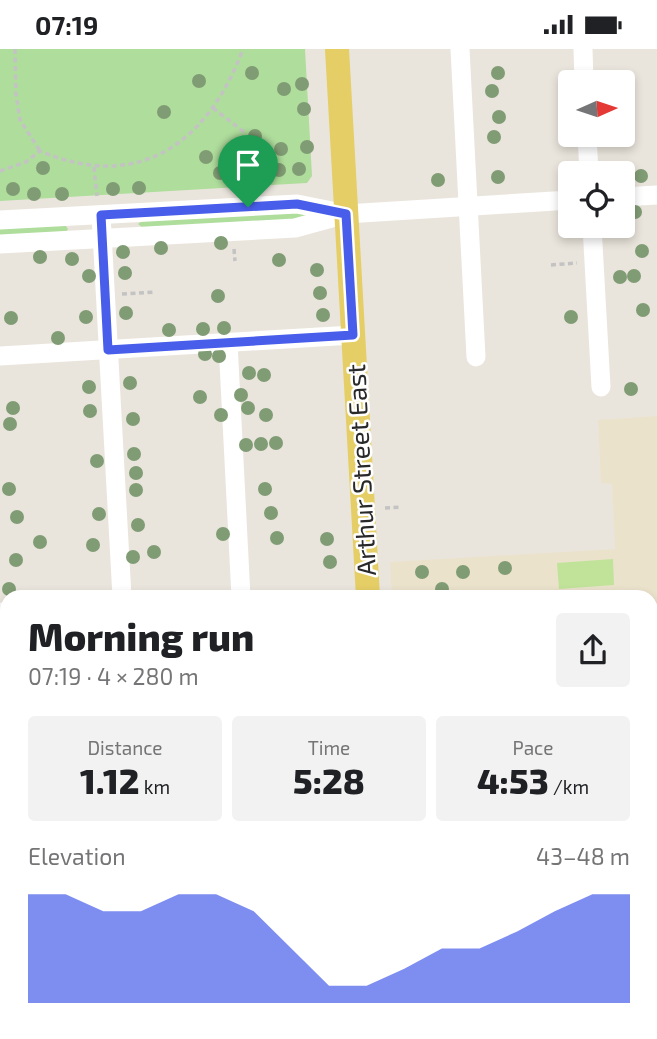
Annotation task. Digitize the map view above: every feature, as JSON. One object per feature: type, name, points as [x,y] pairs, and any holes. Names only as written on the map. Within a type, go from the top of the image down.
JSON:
[{"type":"main road","name":"Arthur Street East","points":[[337,49],[368,590]]},
{"type":"street","points":[[460,49],[476,356]]},
{"type":"street","points":[[583,49],[584,70]]},
{"type":"street","points":[[635,196],[657,195]]},
{"type":"street","points":[[0,244],[295,228],[346,214],[558,201]]},
{"type":"street","points":[[0,221],[297,204],[346,214]]},
{"type":"street","points":[[101,215],[122,590]]},
{"type":"street","points":[[593,238],[601,387]]},
{"type":"street","points":[[0,356],[353,335]]},
{"type":"street","points":[[228,343],[241,590]]},
{"type":"path","points":[[15,49],[16,94],[20,120],[40,151],[66,162],[94,167],[137,162],[174,147],[195,129],[213,108],[243,49]]},
{"type":"path","points":[[213,108],[244,132],[248,152],[244,161],[248,207]]},
{"type":"path","points":[[0,171],[26,162],[40,151]]},
{"type":"path","points":[[94,167],[101,215]]},
{"type":"path","points":[[551,265],[594,262]]},
{"type":"path","points":[[106,295],[155,292]]},
{"type":"path","points":[[385,508],[402,507]]},
{"type":"shaded area","points":[[657,416],[657,590],[392,590],[390,562],[615,549],[612,484],[601,483],[598,420]]},
{"type":"green space","points":[[0,49],[305,49],[312,176],[307,183],[0,201]]},
{"type":"green space","points":[[305,212],[309,219],[143,228],[138,224],[142,221]]},
{"type":"green space","points":[[65,225],[68,229],[66,232],[0,236],[0,229]]},
{"type":"green space","points":[[613,559],[614,585],[559,589],[557,563]]},
{"type":"route","points":[[297,204],[346,214],[353,335],[108,350],[101,215],[248,207],[297,204]]}]
